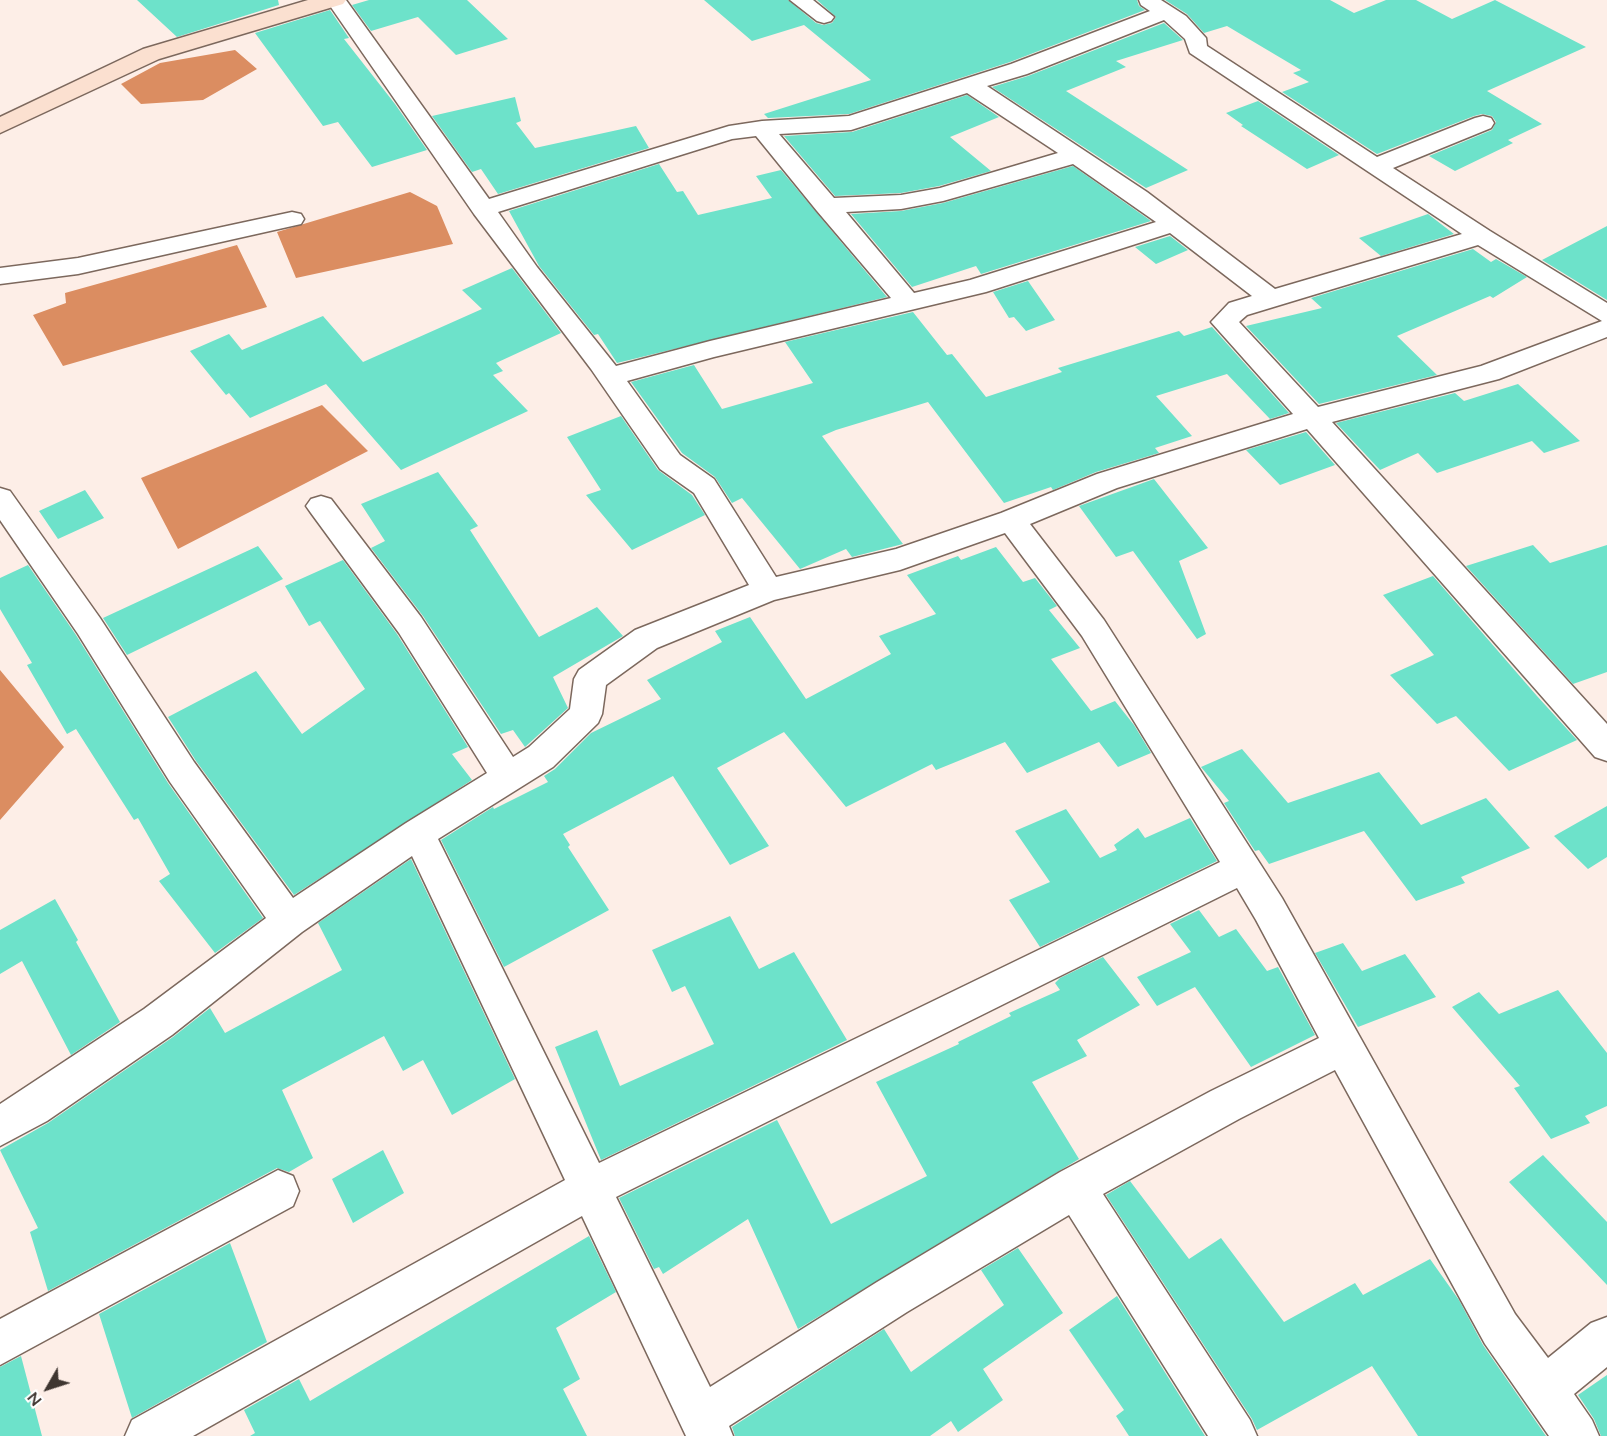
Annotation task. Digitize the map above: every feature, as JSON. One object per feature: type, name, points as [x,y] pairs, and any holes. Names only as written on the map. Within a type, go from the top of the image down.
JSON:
[{"type":"street","points":[[800,0],[824,17]]},
{"type":"street","points":[[1147,0],[1179,20],[1195,38],[1197,49],[1480,236],[1607,314]]},
{"type":"street","points":[[0,126],[152,54],[325,1],[402,91],[482,209],[528,272],[610,376],[670,462],[704,486],[768,590]]},
{"type":"street","points":[[482,209],[729,134],[762,128],[851,123],[1019,69],[1166,12]]},
{"type":"street","points":[[969,84],[1139,197],[1270,298]]},
{"type":"street","points":[[1374,167],[1483,123]]},
{"type":"street","points":[[762,128],[825,206],[908,302]]},
{"type":"street","points":[[825,206],[901,202],[932,196],[1078,155]]},
{"type":"street","points":[[0,276],[78,266],[292,219]]},
{"type":"street","points":[[610,376],[710,349],[976,286],[1174,224]]},
{"type":"street","points":[[1480,236],[1270,298],[1238,309],[1224,322],[1600,729]]},
{"type":"street","points":[[0,1126],[33,1107],[158,1022],[289,921],[418,833],[541,757],[586,714],[590,679],[646,639],[768,590],[900,559],[1011,520],[1107,481],[1314,417],[1489,373],[1607,328]]},
{"type":"street","points":[[0,498],[89,626],[182,772],[289,921]]},
{"type":"street","points":[[321,506],[410,625],[508,777]]},
{"type":"street","points":[[1011,520],[1093,628],[1269,909],[1500,1329],[1576,1436]]},
{"type":"street","points":[[418,833],[705,1427],[892,1297],[1075,1187],[1225,1105],[1343,1047]]},
{"type":"street","points":[[148,1436],[591,1188],[1243,868]]},
{"type":"street","points":[[1075,1187],[1234,1436]]},
{"type":"street","points":[[0,1343],[278,1191]]},
{"type":"street","points":[[1543,1390],[1607,1339]]},
{"type":"shaded area","points":[[235,50],[257,69],[203,100],[141,104],[121,84],[160,63]]},
{"type":"shaded area","points":[[410,192],[437,206],[453,244],[296,278],[277,232]]},
{"type":"shaded area","points":[[237,245],[267,307],[63,366],[33,315],[66,303],[65,293]]},
{"type":"shaded area","points":[[322,405],[368,451],[178,549],[141,478]]},
{"type":"shaded area","points":[[0,670],[64,747],[0,820]]},
{"type":"building","points":[[137,0],[278,0],[279,5],[177,37]]},
{"type":"building","points":[[369,0],[467,0],[508,39],[456,55],[418,17],[371,31],[352,5]]},
{"type":"building","points":[[704,0],[788,0],[816,23],[823,25],[832,23],[836,17],[817,0],[1137,0],[1139,6],[1145,10],[1010,62],[849,114],[768,118],[764,114],[871,80],[804,25],[752,41]]},
{"type":"building","points":[[1165,0],[1330,0],[1354,13],[1386,0],[1416,0],[1452,19],[1495,0],[1586,47],[1487,91],[1542,124],[1508,140],[1513,143],[1455,171],[1429,156],[1492,130],[1496,122],[1492,116],[1482,114],[1474,116],[1377,154],[1282,92],[1309,82],[1293,73],[1301,70],[1227,26],[1204,33],[1187,14]]},
{"type":"building","points":[[330,10],[349,38],[344,39],[395,104],[427,150],[372,167],[338,122],[323,126],[255,33]]},
{"type":"building","points":[[1164,23],[1183,40],[1116,61],[1126,67],[1066,91],[1188,170],[1146,188],[992,87],[1028,76]]},
{"type":"building","points":[[967,95],[999,117],[950,137],[991,171],[939,186],[901,193],[835,196],[784,136],[852,132]]},
{"type":"building","points":[[515,97],[521,121],[516,123],[535,148],[636,126],[649,148],[498,194],[481,169],[472,172],[432,116]]},
{"type":"building","points":[[1258,101],[1339,155],[1307,169],[1241,126],[1243,125],[1226,113]]},
{"type":"building","points":[[659,164],[677,192],[683,191],[698,215],[772,198],[756,176],[781,170],[887,297],[617,363],[598,334],[594,335],[539,266],[509,211]]},
{"type":"building","points":[[1073,166],[1151,221],[981,274],[976,266],[912,287],[851,214],[901,211],[943,203]]},
{"type":"building","points":[[1428,214],[1454,234],[1381,256],[1359,238]]},
{"type":"building","points":[[1607,226],[1607,300],[1542,260]]},
{"type":"building","points":[[1170,236],[1188,250],[1156,264],[1135,247]]},
{"type":"building","points":[[1473,249],[1491,262],[1496,259],[1527,277],[1493,298],[1490,296],[1397,336],[1437,375],[1319,404],[1246,326],[1322,308],[1311,298]]},
{"type":"building","points":[[512,268],[561,333],[496,363],[503,371],[493,375],[528,411],[401,470],[326,384],[250,418],[229,393],[226,395],[190,351],[229,334],[242,350],[323,316],[363,362],[482,309],[462,290]]},
{"type":"building","points":[[1028,281],[1055,320],[1026,331],[1014,317],[1009,318],[993,292]]},
{"type":"building","points":[[913,312],[947,355],[952,354],[986,397],[1062,372],[1058,368],[1179,331],[1184,336],[1212,327],[1289,413],[1270,419],[1227,374],[1156,396],[1192,436],[1155,448],[1159,453],[1096,472],[1053,490],[1051,487],[1004,503],[928,402],[836,430],[822,436],[903,544],[852,557],[846,549],[800,569],[742,498],[732,503],[715,477],[682,453],[631,382],[694,365],[722,409],[813,383],[785,342]]},
{"type":"building","points":[[1518,384],[1580,441],[1544,453],[1532,441],[1437,473],[1418,453],[1380,470],[1336,423],[1455,393],[1464,401]]},
{"type":"building","points":[[621,416],[658,470],[692,495],[705,515],[632,550],[586,495],[601,490],[567,437]]},
{"type":"building","points":[[1306,432],[1335,465],[1280,485],[1246,450]]},
{"type":"building","points":[[438,472],[478,526],[470,530],[539,637],[597,607],[623,636],[553,677],[568,708],[525,747],[513,730],[501,734],[423,616],[371,548],[385,541],[361,504]]},
{"type":"building","points":[[1154,479],[1208,548],[1179,561],[1206,634],[1197,639],[1133,551],[1116,557],[1079,506]]},
{"type":"building","points":[[85,490],[104,518],[58,539],[39,511]]},
{"type":"building","points":[[1533,545],[1550,563],[1607,545],[1607,672],[1573,684],[1466,566]]},
{"type":"building","points":[[258,546],[283,579],[127,655],[103,618]]},
{"type":"building","points":[[996,547],[1023,582],[1035,578],[1057,606],[1049,610],[1080,648],[1051,659],[1091,711],[1115,701],[1134,725],[1151,753],[1118,767],[1099,742],[1027,773],[1005,742],[936,770],[932,764],[846,807],[784,732],[717,768],[769,846],[730,865],[673,776],[563,834],[570,845],[568,847],[609,910],[504,967],[441,840],[493,807],[494,809],[548,782],[544,776],[555,769],[591,733],[661,699],[647,680],[722,642],[715,631],[750,617],[806,699],[891,654],[879,636],[936,614],[907,575],[958,556],[961,560]]},
{"type":"building","points":[[343,560],[397,634],[468,747],[452,754],[472,780],[294,895],[196,761],[168,717],[256,671],[302,734],[365,689],[320,621],[309,626],[285,586]]},
{"type":"building","points":[[28,565],[76,635],[168,783],[263,918],[215,953],[159,881],[170,874],[138,818],[134,820],[76,729],[67,734],[27,665],[32,663],[0,609],[0,578]]},
{"type":"building","points":[[1433,576],[1577,740],[1509,771],[1456,716],[1437,724],[1390,675],[1434,655],[1383,595]]},
{"type":"building","points":[[1242,749],[1288,803],[1379,772],[1421,825],[1486,798],[1530,848],[1461,877],[1465,883],[1416,901],[1364,831],[1269,864],[1259,850],[1255,851],[1224,803],[1229,801],[1201,767]]},
{"type":"building","points":[[1607,806],[1607,857],[1588,869],[1554,836]]},
{"type":"building","points":[[1066,809],[1100,858],[1117,850],[1114,845],[1138,828],[1145,838],[1190,818],[1217,861],[1040,947],[1009,900],[1050,882],[1015,831]]},
{"type":"building","points":[[411,859],[515,1079],[452,1115],[423,1060],[403,1071],[384,1036],[282,1090],[313,1158],[289,1172],[277,1168],[48,1291],[30,1232],[38,1228],[0,1150],[48,1123],[173,1037],[210,1008],[225,1033],[342,970],[318,923]]},
{"type":"building","points":[[55,899],[120,1022],[71,1055],[22,961],[0,974],[0,930]]},
{"type":"building","points":[[1199,910],[1219,937],[1236,929],[1267,971],[1278,967],[1315,1035],[1251,1067],[1195,987],[1157,1006],[1137,977],[1191,952],[1170,924]]},
{"type":"building","points":[[730,916],[759,969],[794,952],[847,1040],[601,1160],[555,1047],[597,1030],[620,1086],[714,1044],[685,986],[672,992],[652,950]]},
{"type":"building","points":[[1343,943],[1362,971],[1405,954],[1436,997],[1358,1027],[1315,953]]},
{"type":"building","points":[[1103,957],[1140,1005],[1077,1040],[1087,1056],[1032,1082],[1079,1159],[798,1329],[748,1219],[663,1274],[659,1267],[654,1269],[619,1198],[777,1120],[831,1224],[927,1176],[876,1082],[959,1044],[958,1042],[1011,1016],[1009,1013],[1060,990],[1055,983],[1060,978]]},
{"type":"building","points":[[1558,990],[1607,1053],[1607,1106],[1585,1116],[1590,1123],[1551,1139],[1514,1088],[1520,1086],[1452,1007],[1479,992],[1499,1014]]},
{"type":"building","points":[[383,1150],[404,1193],[353,1223],[332,1179]]},
{"type":"building","points":[[1543,1155],[1607,1222],[1607,1285],[1509,1182]]},
{"type":"building","points":[[1130,1181],[1189,1259],[1221,1238],[1284,1322],[1355,1283],[1363,1295],[1430,1259],[1459,1300],[1483,1345],[1546,1436],[1418,1436],[1372,1366],[1257,1430],[1106,1195]]},
{"type":"building","points":[[589,1236],[616,1292],[556,1328],[580,1379],[563,1389],[587,1436],[250,1436],[255,1433],[244,1410],[299,1379],[310,1401]]},
{"type":"building","points":[[230,1243],[267,1342],[132,1418],[99,1314]]},
{"type":"building","points":[[1018,1248],[1063,1313],[983,1369],[1003,1400],[958,1432],[951,1421],[930,1436],[735,1436],[732,1427],[884,1329],[911,1372],[1004,1305],[981,1270]]},
{"type":"building","points":[[1117,1296],[1205,1436],[1129,1436],[1116,1416],[1124,1410],[1069,1330]]},
{"type":"building","points":[[21,1356],[42,1436],[0,1436],[0,1367]]},
{"type":"building","points":[[1607,1375],[1607,1436],[1601,1436],[1594,1419],[1578,1395]]}]
